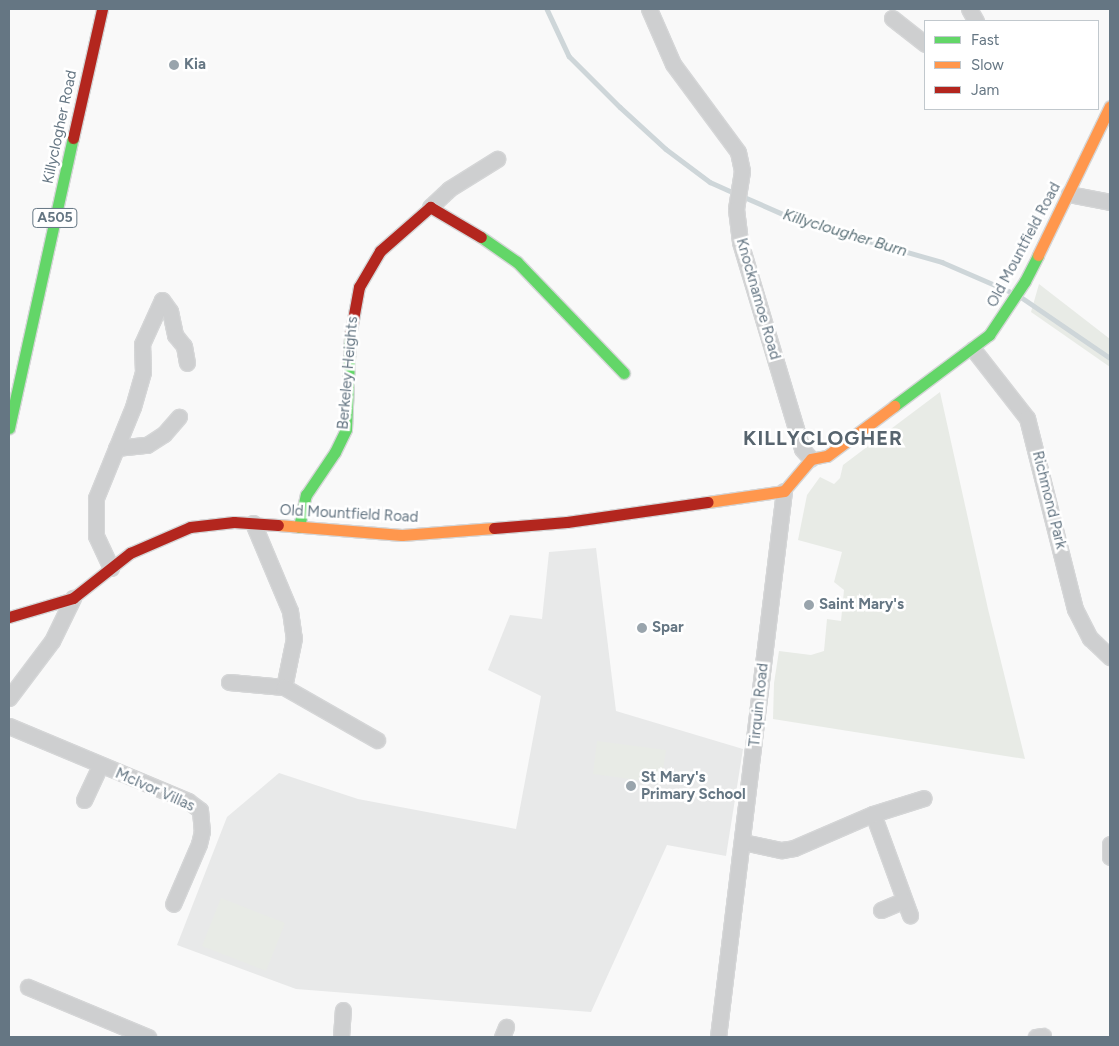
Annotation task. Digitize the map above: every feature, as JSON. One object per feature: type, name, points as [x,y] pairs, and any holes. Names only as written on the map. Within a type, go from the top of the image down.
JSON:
[{"type":"main road","name":"Killyclogher Road","points":[[9,428],[102,9]]},
{"type":"main road","name":"Old Mountfield Road","points":[[811,460],[827,456],[973,349],[989,335],[1022,286],[1069,194],[1110,106]]},
{"type":"main road","points":[[430,207],[493,244],[517,262],[624,373]]},
{"type":"main road","name":"Berkeley Heights","points":[[299,527],[306,495],[321,469],[336,452],[346,429],[350,324],[359,287],[380,251],[430,207]]},
{"type":"main road","points":[[784,491],[811,460]]},
{"type":"main road","name":"Old Mountfield Road","points":[[9,617],[41,610],[73,598],[148,542],[190,527],[234,522],[402,535],[558,523],[784,491]]},
{"type":"street","name":"Knocknamoe Road","points":[[649,9],[673,64],[738,152],[742,171],[736,209],[740,242],[802,449],[811,460]]},
{"type":"street","points":[[968,9],[975,20]]},
{"type":"street","points":[[892,18],[924,43]]},
{"type":"street","name":"Berkeley Heights","points":[[430,207],[449,189],[497,159]]},
{"type":"street","points":[[1069,194],[1110,202]]},
{"type":"street","points":[[111,568],[96,536],[96,498],[144,372],[142,344],[162,300],[170,311],[175,335],[184,346],[187,362]]},
{"type":"street","name":"Richmond Park","points":[[973,349],[1027,418],[1075,609],[1090,638],[1110,657]]},
{"type":"street","points":[[116,448],[146,446],[164,434],[179,418]]},
{"type":"street","name":"Tirquin Road","points":[[718,1037],[784,491]]},
{"type":"street","points":[[253,523],[290,611],[294,638],[284,687]]},
{"type":"street","points":[[9,698],[52,641],[73,598]]},
{"type":"street","points":[[229,682],[284,687],[377,740]]},
{"type":"street","name":"McIvor Villas","points":[[9,726],[188,802],[200,810],[202,831],[199,844],[173,904]]},
{"type":"street","name":"McIvor Villas","points":[[84,800],[100,765]]},
{"type":"street","points":[[743,842],[782,850],[794,848],[873,814],[924,798]]},
{"type":"street","points":[[873,814],[910,915]]},
{"type":"street","points":[[1110,844],[1110,857]]},
{"type":"street","points":[[881,910],[904,900]]},
{"type":"street","points":[[28,986],[148,1037]]},
{"type":"street","points":[[341,1037],[344,1010]]},
{"type":"shaded area","points":[[1039,284],[1110,339],[1110,367],[1031,312]]},
{"type":"shaded area","points":[[940,392],[988,609],[1025,759],[773,719],[774,683],[779,651],[811,655],[824,651],[827,619],[841,621],[844,590],[834,582],[842,552],[798,540],[807,495],[820,477],[834,484],[840,478],[843,465]]},
{"type":"shaded area","name":"St Mary's Primary School","points":[[596,548],[616,711],[743,749],[726,856],[667,845],[591,1012],[296,989],[177,945],[227,817],[279,773],[358,799],[516,829],[541,696],[488,670],[510,615],[542,619],[549,552]]},
{"type":"shaded area","points":[[597,741],[666,750],[661,783],[593,774]]},
{"type":"shaded area","points":[[221,898],[285,923],[266,971],[202,946]]},
{"type":"waterway","name":"Killyclougher Burn","points":[[547,9],[569,56],[620,107],[666,149],[710,182],[735,193]]},
{"type":"waterway","name":"Killyclougher Burn","points":[[742,196],[799,221],[942,262],[1009,291]]},
{"type":"waterway","name":"Killyclougher Burn","points":[[1021,297],[1110,358]]},
{"type":"traffic: fast","points":[[9,428],[73,138]]},
{"type":"traffic: fast","points":[[481,237],[517,262],[624,373]]},
{"type":"traffic: fast","points":[[894,406],[989,335],[1025,281],[1038,255]]},
{"type":"traffic: fast","points":[[299,527],[306,495],[335,452],[346,429],[350,336]]},
{"type":"traffic: slow","points":[[1038,255],[1110,106]]},
{"type":"traffic: slow","points":[[708,502],[784,491],[811,459],[827,456],[894,406]]},
{"type":"traffic: slow","points":[[278,525],[402,535],[494,528]]},
{"type":"traffic: jam","points":[[73,138],[102,9]]},
{"type":"traffic: jam","points":[[350,336],[359,287],[380,251],[430,207],[481,237]]},
{"type":"traffic: jam","points":[[494,528],[567,522],[708,502]]},
{"type":"traffic: jam","points":[[9,617],[73,598],[130,553],[190,527],[234,522],[278,525]]},
{"type":"place","name":"Kia","points":[[174,65]]},
{"type":"place","name":"Saint Mary's","points":[[809,605]]},
{"type":"place","name":"Spar","points":[[642,628]]},
{"type":"place","name":"St Mary's Primary School","points":[[631,786]]},
{"type":"district","name":"KILLYCLOGHER","points":[[823,438]]}]
